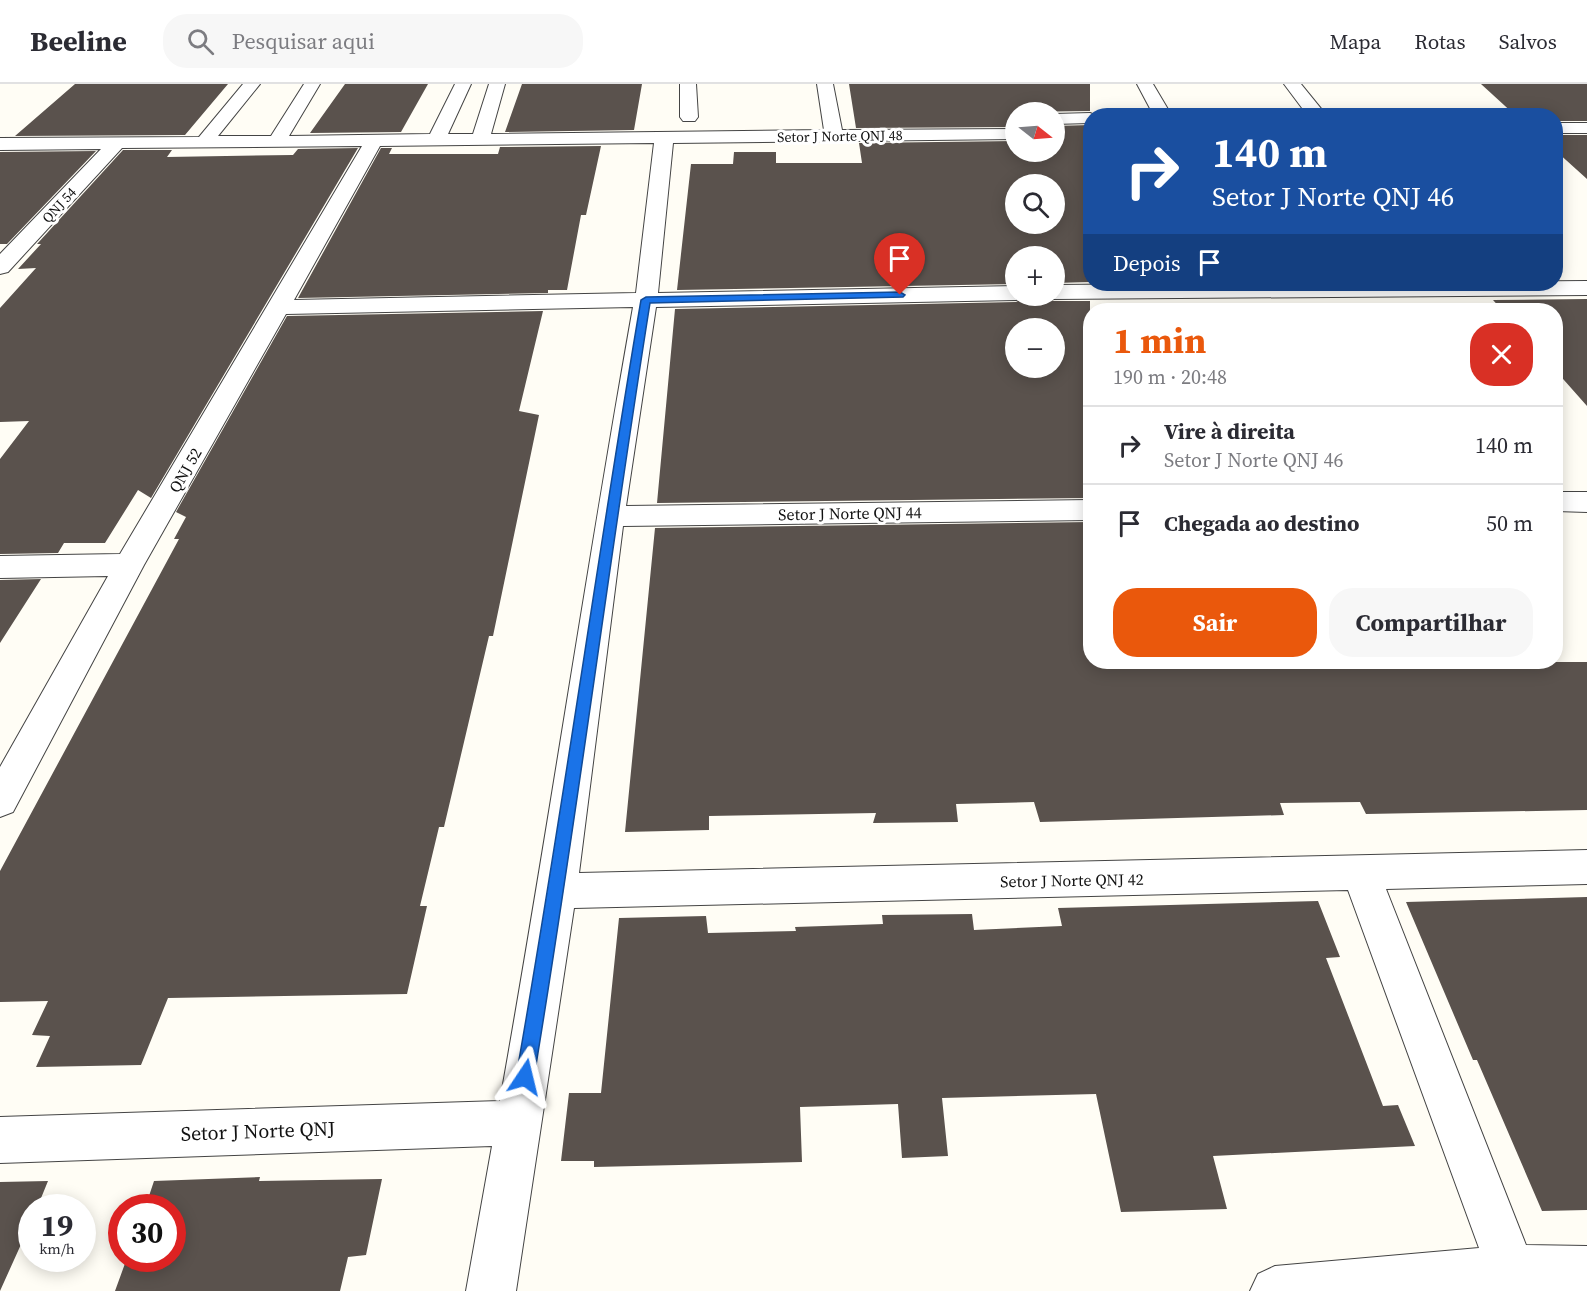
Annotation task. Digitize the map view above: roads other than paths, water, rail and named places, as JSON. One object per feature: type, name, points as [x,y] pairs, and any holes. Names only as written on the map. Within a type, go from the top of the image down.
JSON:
[{"type":"street","points":[[204,142],[252,84]]},
{"type":"street","points":[[276,142],[312,84]]},
{"type":"street","points":[[436,141],[463,84]]},
{"type":"street","points":[[480,139],[497,84]]},
{"type":"street","points":[[688,84],[689,117]]},
{"type":"street","points":[[825,84],[833,129],[1005,120]]},
{"type":"street","points":[[1145,84],[1158,108]]},
{"type":"street","points":[[1292,84],[1312,108]]},
{"type":"street","points":[[1065,119],[1083,118]]},
{"type":"street","points":[[1563,128],[1587,128]]},
{"type":"street","name":"Setor J Norte QNJ 48","points":[[0,144],[664,138],[833,129],[1005,134]]},
{"type":"street","points":[[1065,134],[1083,134]]},
{"type":"street","points":[[491,1291],[557,891],[610,516],[646,300],[664,138]]},
{"type":"street","name":"QNJ 52","points":[[0,801],[129,566],[374,141]]},
{"type":"street","name":"QNJ 54","points":[[0,267],[117,143]]},
{"type":"street","points":[[1563,287],[1587,288]]},
{"type":"street","points":[[1065,294],[1120,301],[1379,291]]},
{"type":"street","points":[[279,307],[1005,293]]},
{"type":"street","points":[[1563,502],[1587,502]]},
{"type":"street","name":"Setor J Norte QNJ 44","points":[[610,516],[1083,510]]},
{"type":"street","points":[[0,567],[129,566]]},
{"type":"street","name":"Setor J Norte QNJ 42","points":[[557,891],[1587,867]]},
{"type":"street","points":[[1361,874],[1511,1269]]},
{"type":"street","name":"Setor J Norte QNJ","points":[[0,1140],[517,1123]]},
{"type":"street","points":[[1275,1291],[1511,1269],[1587,1270]]}]
